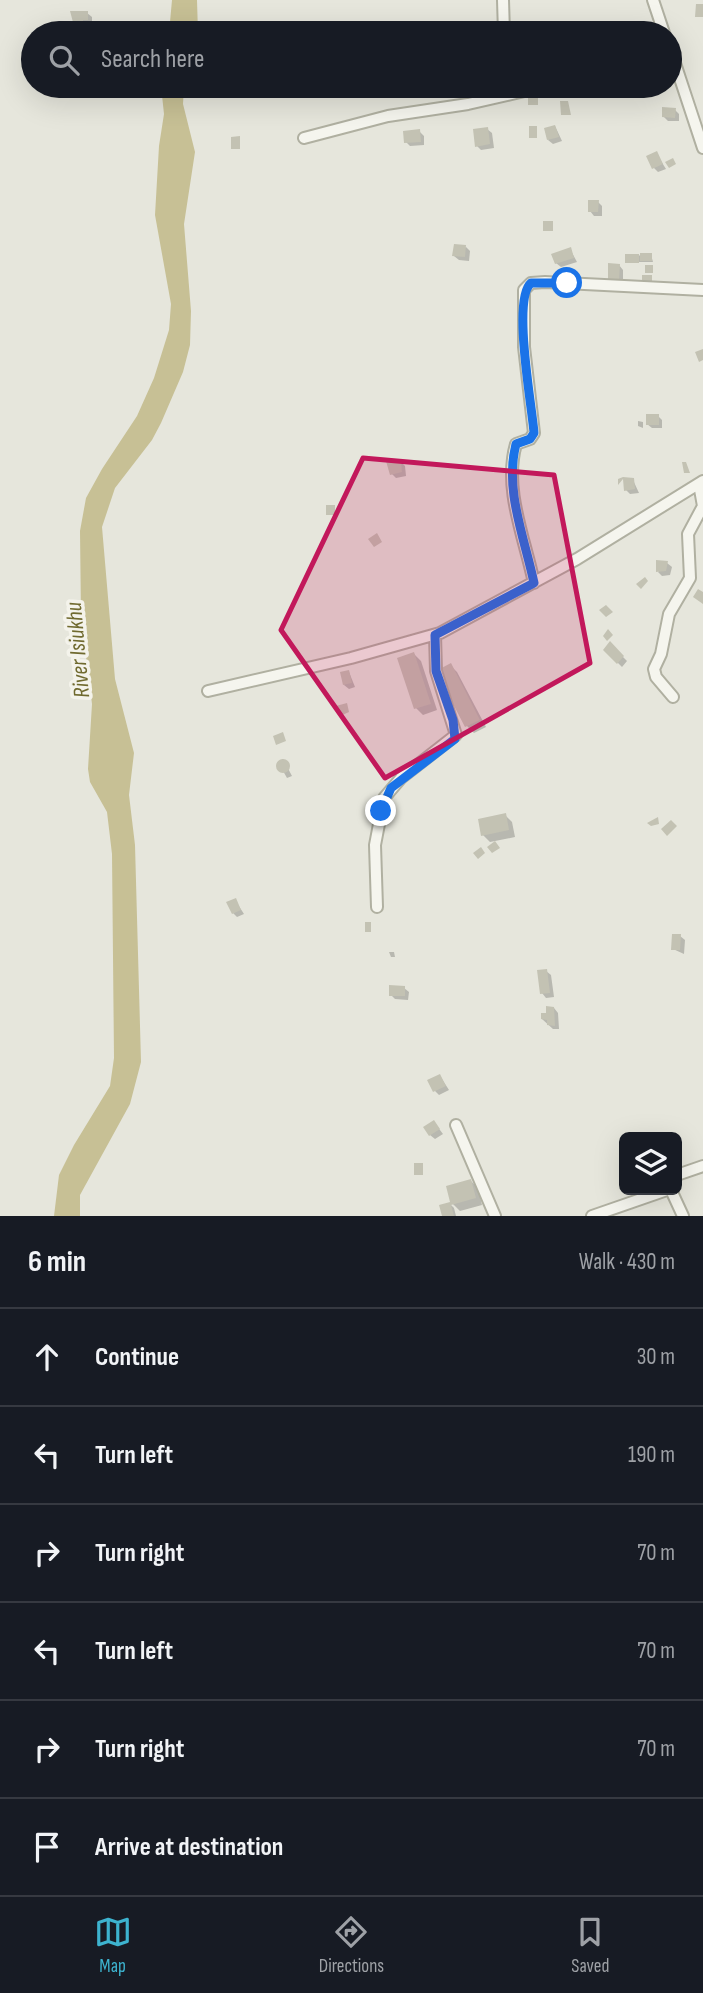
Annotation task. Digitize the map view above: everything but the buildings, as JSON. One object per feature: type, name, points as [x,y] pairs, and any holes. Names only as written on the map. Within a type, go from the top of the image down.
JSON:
[{"type":"street","points":[[503,0],[504,21]]},
{"type":"street","points":[[653,0],[660,21]]},
{"type":"street","points":[[682,84],[703,148]]},
{"type":"street","points":[[304,138],[388,116],[468,104],[483,98]]},
{"type":"street","points":[[534,583],[519,526],[513,477],[516,444],[530,439],[534,433],[524,346],[524,290],[531,283],[556,282],[657,290],[703,290]]},
{"type":"street","points":[[208,691],[376,652],[435,635],[534,583],[701,483],[703,506],[688,534],[690,578],[666,621],[661,654],[654,669],[656,677],[673,697]]},
{"type":"street","points":[[377,907],[375,845],[384,797],[401,778],[456,735],[436,671],[435,635]]},
{"type":"street","points":[[456,1125],[495,1216]]},
{"type":"street","points":[[682,1173],[703,1166]]},
{"type":"street","points":[[592,1216],[654,1195]]},
{"type":"street","points":[[672,1195],[683,1216]]},
{"type":"highlighted area","points":[[363,458],[554,475],[590,663],[385,778],[281,630]]},
{"type":"shaded area","points":[[172,0],[197,0],[198,21],[170,21]]},
{"type":"shaded area","points":[[162,98],[183,98],[195,152],[184,224],[191,311],[190,345],[183,372],[161,423],[152,440],[115,488],[102,527],[115,679],[134,753],[129,795],[135,845],[141,1062],[130,1104],[80,1195],[80,1216],[54,1216],[59,1175],[110,1086],[114,1058],[112,854],[107,812],[90,782],[88,769],[92,704],[81,617],[80,531],[86,498],[137,416],[154,378],[169,330],[171,304],[155,215],[159,146],[164,114]]},
{"type":"route","points":[[381,811],[384,797],[401,778],[455,739],[453,720],[436,671],[435,635],[484,612],[534,583],[519,526],[513,477],[514,447],[519,442],[530,439],[534,433],[524,346],[524,293],[531,283],[567,283]]},
{"type":"water label","name":"River Isiukhu","points":[[78,650]]}]
